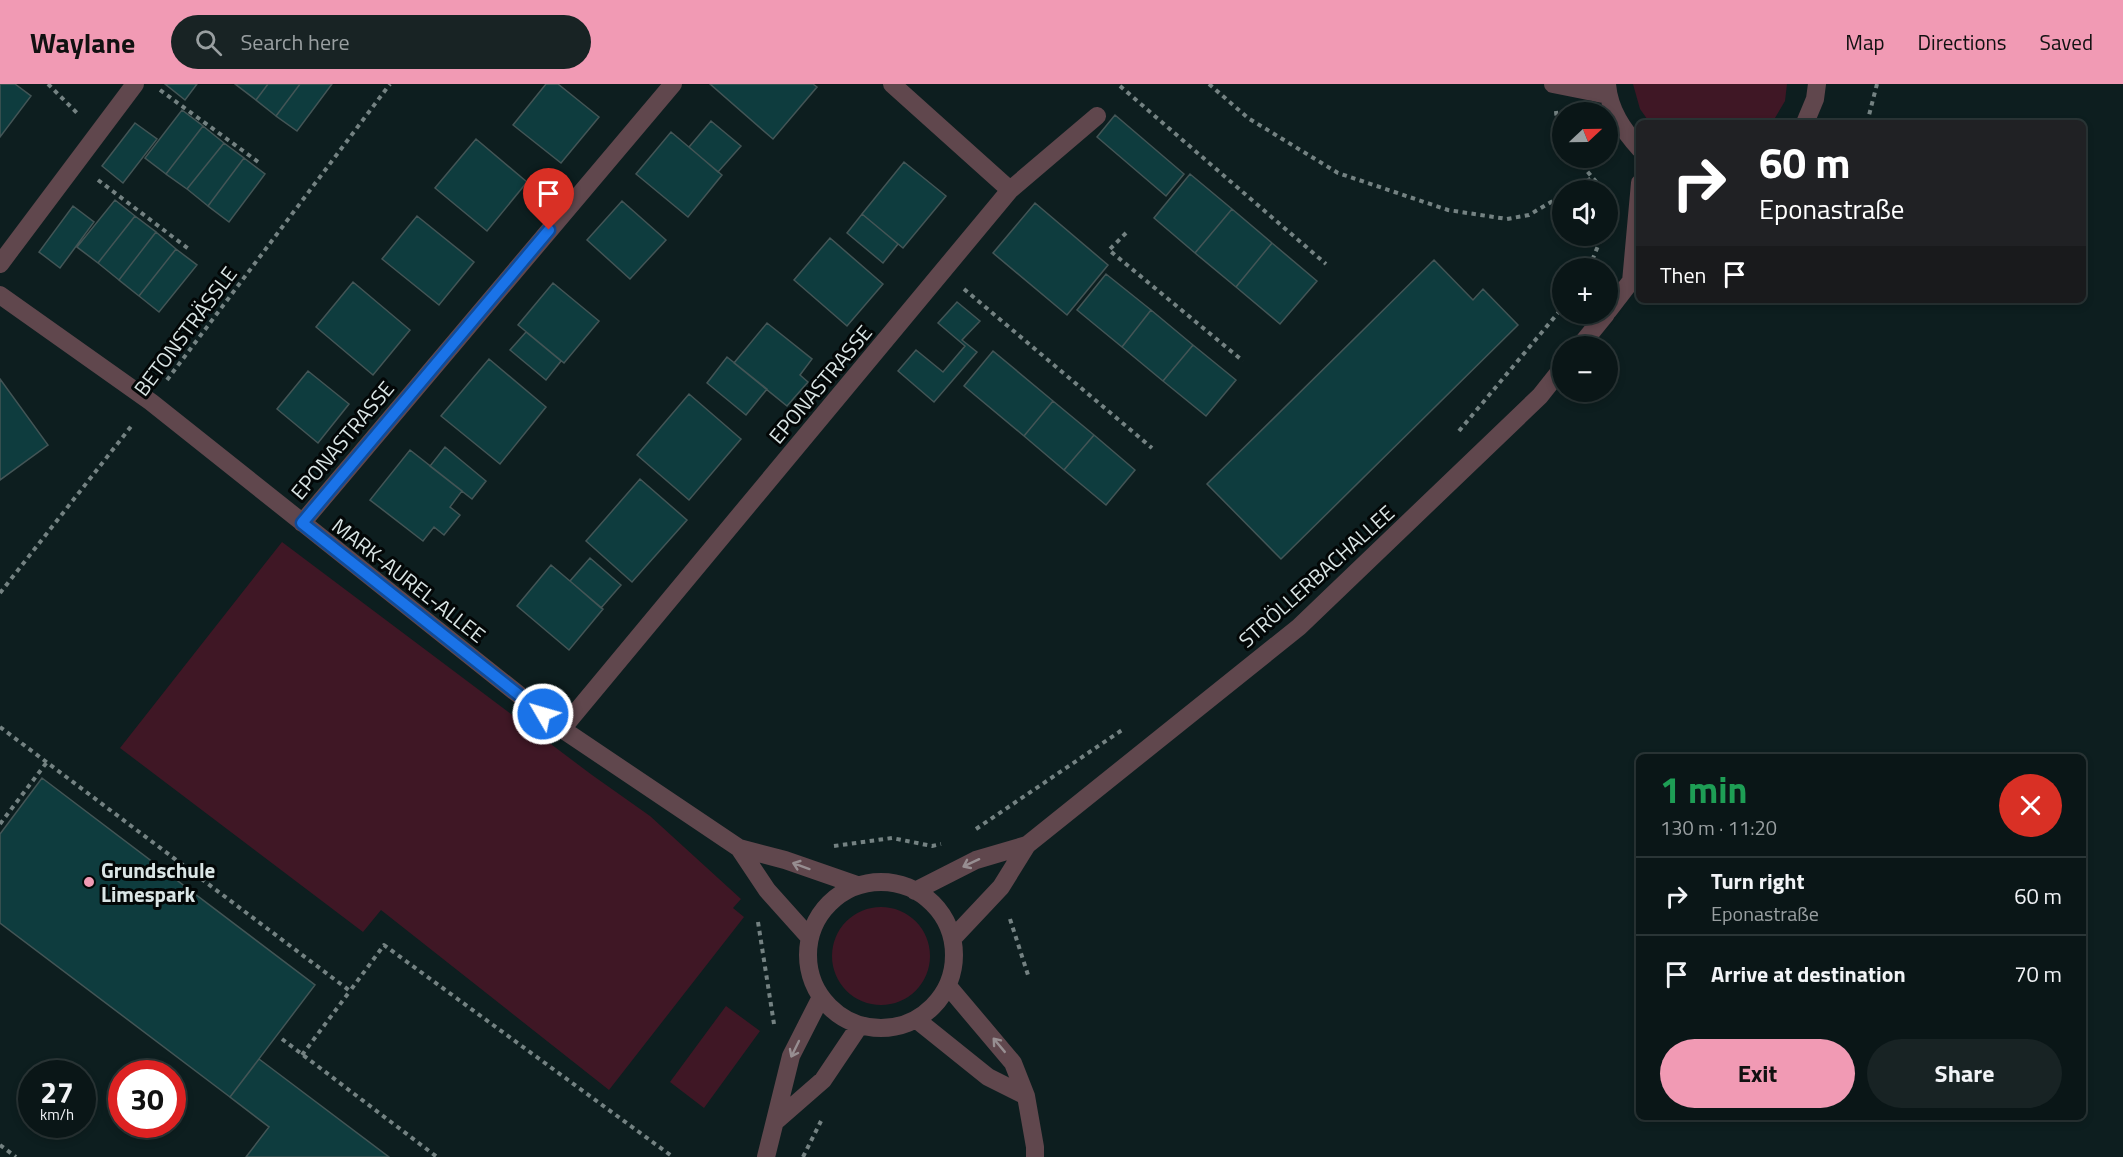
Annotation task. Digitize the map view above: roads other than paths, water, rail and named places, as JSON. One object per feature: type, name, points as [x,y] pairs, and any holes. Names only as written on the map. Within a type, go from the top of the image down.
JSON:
[{"type":"street","points":[[0,264],[135,84]]},
{"type":"street","name":"EPONASTRASSE","points":[[302,523],[673,84]]},
{"type":"street","points":[[892,84],[1010,190]]},
{"type":"street","points":[[1553,84],[1607,90],[1620,127],[1636,145]]},
{"type":"street","points":[[1806,120],[1815,99],[1817,84]]},
{"type":"street","name":"EPONASTRASSE","points":[[562,729],[1010,190],[1097,116]]},
{"type":"street","points":[[1618,298],[1635,277],[1636,258]]},
{"type":"street","name":"MARK-AUREL-ALLEE","points":[[0,295],[151,402],[562,729],[739,848],[785,860],[856,885]]},
{"type":"street","points":[[1588,336],[1597,324]]},
{"type":"street","name":"STRÖLLERBACHALLEE","points":[[953,938],[1001,887],[1027,845],[1299,627],[1540,396],[1552,381]]},
{"type":"street","name":"STRÖLLERBACHALLEE","points":[[915,891],[976,860],[1027,845]]},
{"type":"street","name":"MARK-AUREL-ALLEE","points":[[739,848],[767,890],[810,938]]},
{"type":"street","points":[[881,881],[905,885],[915,891],[927,897],[943,916],[953,938],[954,963],[948,986],[935,1006],[917,1020],[894,1028],[871,1029],[848,1022],[829,1007],[821,997],[815,987],[808,963],[810,938],[819,916],[835,897],[856,885],[881,881]]},
{"type":"street","points":[[948,986],[1013,1063],[1026,1096],[1035,1157]]},
{"type":"street","points":[[766,1157],[791,1056],[821,997]]},
{"type":"street","points":[[917,1020],[988,1077],[1026,1096]]},
{"type":"street","points":[[776,1120],[823,1080],[860,1025]]},
{"type":"place","name":"Grundschule Limespark","points":[[89,882]]}]
